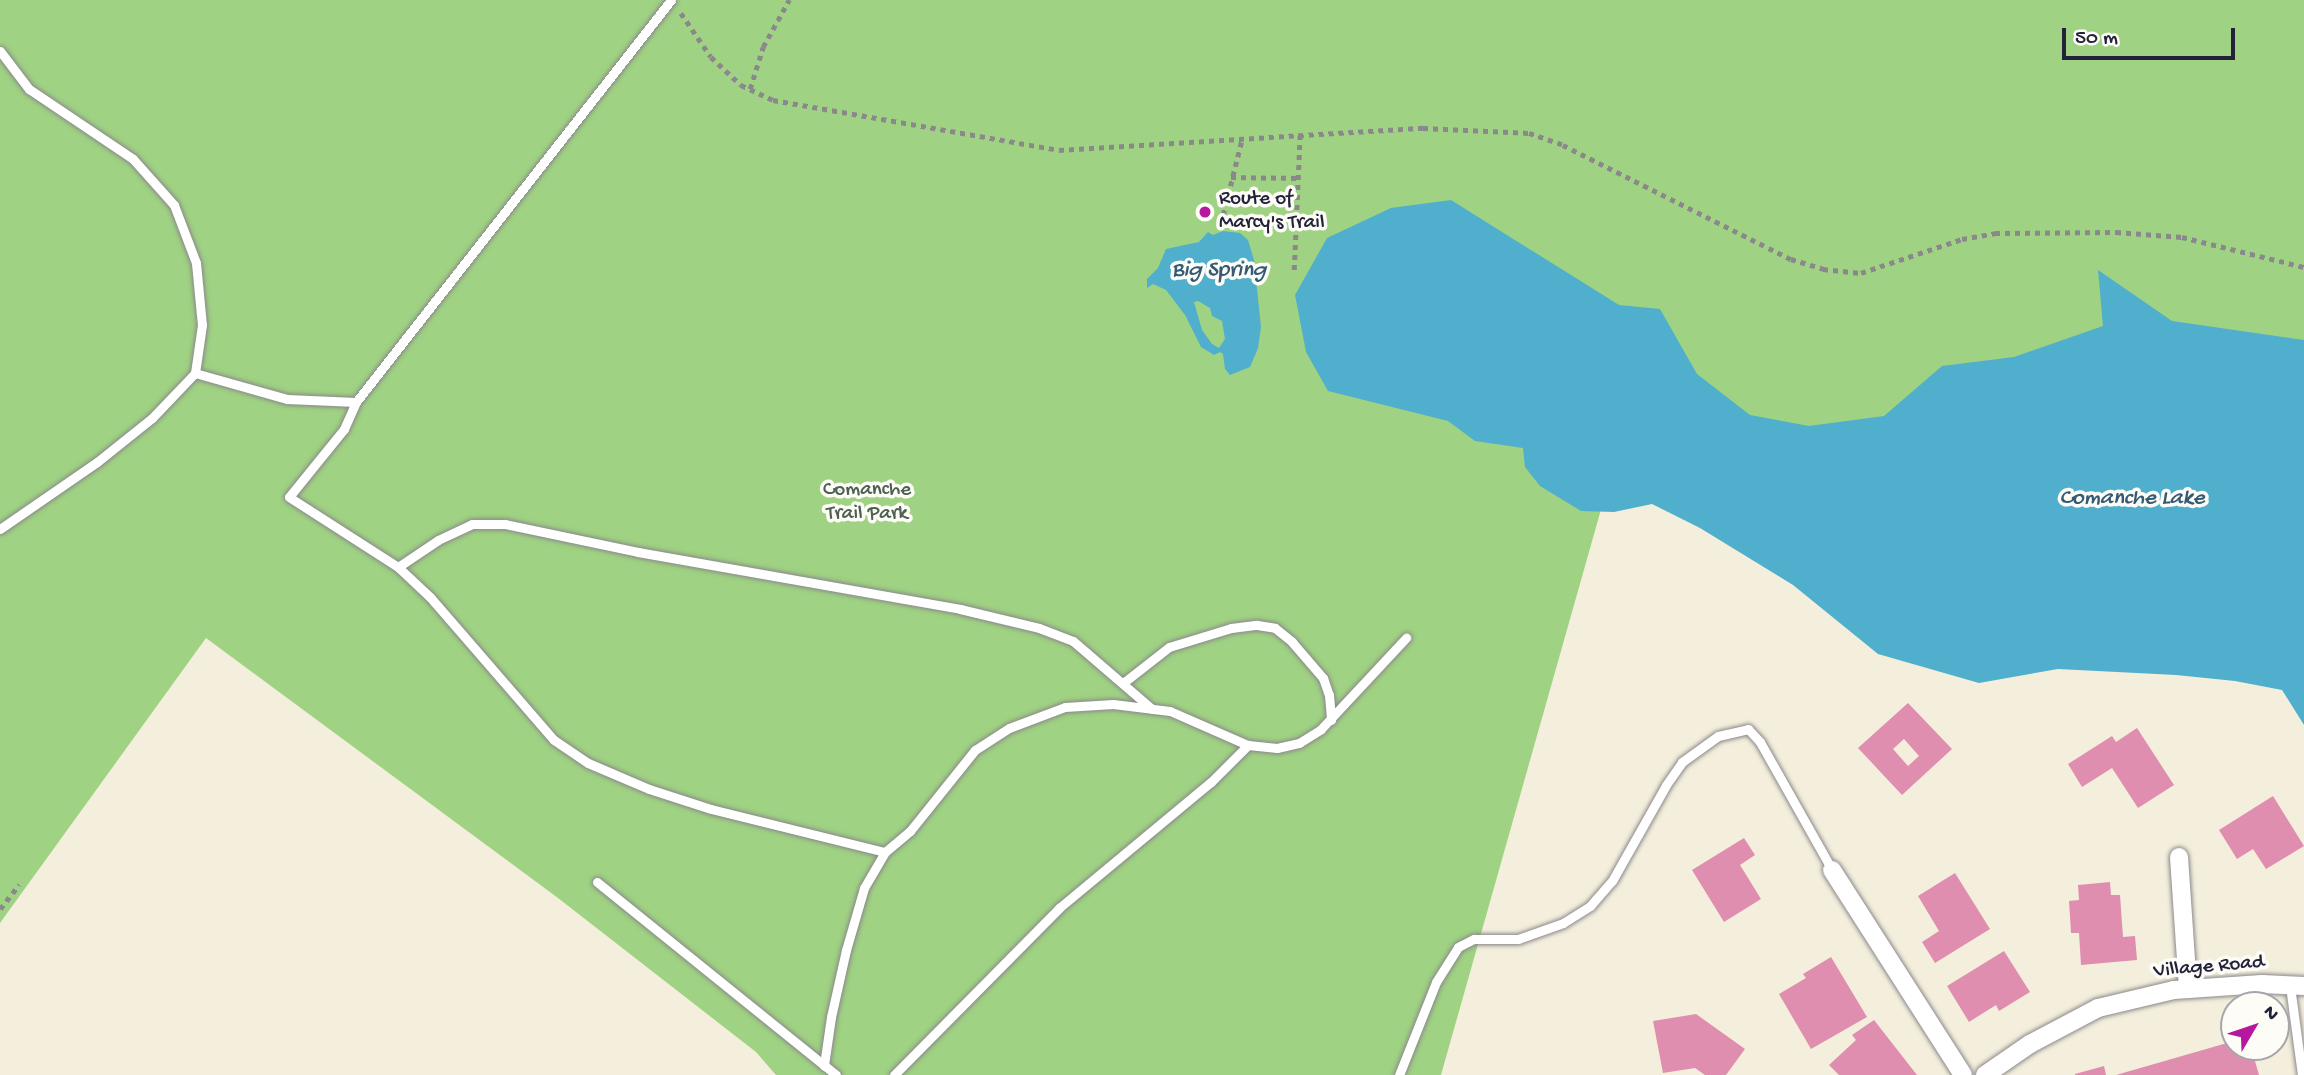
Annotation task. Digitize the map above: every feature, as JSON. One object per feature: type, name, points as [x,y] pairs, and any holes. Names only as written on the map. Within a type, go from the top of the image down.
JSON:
[{"type":"street","points":[[2179,857],[2188,989]]},
{"type":"street","points":[[1832,870],[1963,1075]]},
{"type":"street","name":"Village Road","points":[[1985,1075],[2030,1044],[2098,1008],[2188,989],[2297,986]]},
{"type":"lane","points":[[671,0],[356,402],[344,429],[289,497],[398,567],[430,597],[554,740],[588,763],[649,789],[711,809],[885,852]]},
{"type":"lane","points":[[0,51],[29,89],[133,159],[174,205],[195,263],[202,325],[195,373],[152,418],[97,462],[0,529]]},
{"type":"lane","points":[[195,373],[287,399],[356,402]]},
{"type":"lane","points":[[398,567],[438,540],[472,524],[505,524],[638,552],[960,609],[1039,628],[1073,641],[1152,709]]},
{"type":"lane","points":[[1123,683],[1169,647],[1231,628],[1257,625],[1275,628],[1292,642],[1323,678],[1329,695],[1331,720]]},
{"type":"lane","points":[[824,1065],[831,1017],[846,950],[864,888],[885,852],[910,831],[975,750],[1009,728],[1065,707],[1113,704],[1170,710],[1248,745],[1277,748],[1299,743],[1331,720],[1406,638]]},
{"type":"lane","points":[[1399,1075],[1436,982],[1458,947],[1474,939],[1518,939],[1563,923],[1590,906],[1612,881],[1665,785],[1682,762],[1718,736],[1748,729],[1760,742],[1832,870]]},
{"type":"lane","points":[[894,1075],[1059,908],[1211,782],[1248,745]]},
{"type":"lane","points":[[597,883],[836,1075]]},
{"type":"lane","points":[[2297,986],[2302,1075]]},
{"type":"path","points":[[750,89],[762,47],[789,0]]},
{"type":"path","points":[[680,11],[711,57],[750,89],[773,100],[1059,150],[1423,128],[1529,133],[1563,145],[1791,259],[1823,269],[1861,273],[1962,239],[1995,233],[2116,232],[2182,237],[2304,267]]},
{"type":"path","points":[[1294,270],[1300,135]]},
{"type":"path","points":[[1223,215],[1242,139]]},
{"type":"path","points":[[1231,177],[1298,178]]},
{"type":"path","points":[[0,909],[19,885]]},
{"type":"green space","name":"Comanche Trail Park","points":[[0,0],[2304,0],[2304,384],[1844,464],[1617,453],[1441,1075],[776,1075],[756,1052],[558,898],[206,638],[0,923]]},
{"type":"water","name":"Comanche Lake","points":[[1451,200],[1619,305],[1660,309],[1697,374],[1750,415],[1809,426],[1884,416],[1942,366],[2014,357],[2103,326],[2098,270],[2172,321],[2304,340],[2304,725],[2282,690],[2235,681],[2058,669],[1979,683],[1878,654],[1793,585],[1700,528],[1652,504],[1614,512],[1581,511],[1540,486],[1525,467],[1523,448],[1475,441],[1448,421],[1328,391],[1306,352],[1295,295],[1327,238],[1391,208]]},
{"type":"water","name":"Big Spring","points":[[1223,231],[1240,233],[1248,240],[1254,260],[1261,327],[1258,348],[1250,367],[1230,375],[1225,369],[1223,354],[1220,352],[1214,355],[1201,347],[1185,315],[1166,290],[1153,284],[1147,288],[1147,279],[1158,268],[1166,249],[1199,242],[1208,232],[1213,235]],"holes":[[[1198,301],[1210,308],[1212,316],[1222,321],[1225,339],[1219,348],[1212,344],[1202,330],[1194,302]]]},
{"type":"building","points":[[1908,703],[1952,749],[1902,795],[1858,748]],"holes":[[[1904,739],[1919,756],[1908,766],[1893,749]]]},
{"type":"building","points":[[2137,728],[2174,785],[2138,808],[2112,768],[2082,787],[2068,764],[2112,736],[2116,742]]},
{"type":"building","points":[[2273,796],[2304,846],[2266,869],[2253,849],[2237,859],[2219,830]]},
{"type":"building","points":[[1744,838],[1755,855],[1740,865],[1761,899],[1724,922],[1692,870]]},
{"type":"building","points":[[1955,873],[1990,929],[1935,963],[1922,942],[1939,931],[1918,896]]},
{"type":"building","points":[[2110,882],[2111,895],[2120,895],[2123,937],[2135,936],[2137,960],[2081,965],[2079,933],[2071,933],[2069,901],[2079,900],[2078,885]]},
{"type":"building","points":[[2004,951],[2030,992],[1999,1011],[1996,1005],[1969,1022],[1947,986]]},
{"type":"building","points":[[1831,957],[1867,1017],[1811,1049],[1779,994],[1806,978],[1803,974]]},
{"type":"building","points":[[1696,1014],[1745,1049],[1726,1075],[1705,1075],[1695,1068],[1663,1073],[1653,1021]]},
{"type":"building","points":[[1874,1020],[1917,1075],[1839,1075],[1829,1065],[1856,1040],[1852,1035]]},
{"type":"building","points":[[2220,1045],[2220,1061],[2255,1061],[2259,1075],[2116,1075]]},
{"type":"building","points":[[2104,1066],[2106,1075],[2075,1075],[2075,1074]]},
{"type":"place","name":"Route of Marcy's Trail","points":[[1205,212]]}]
